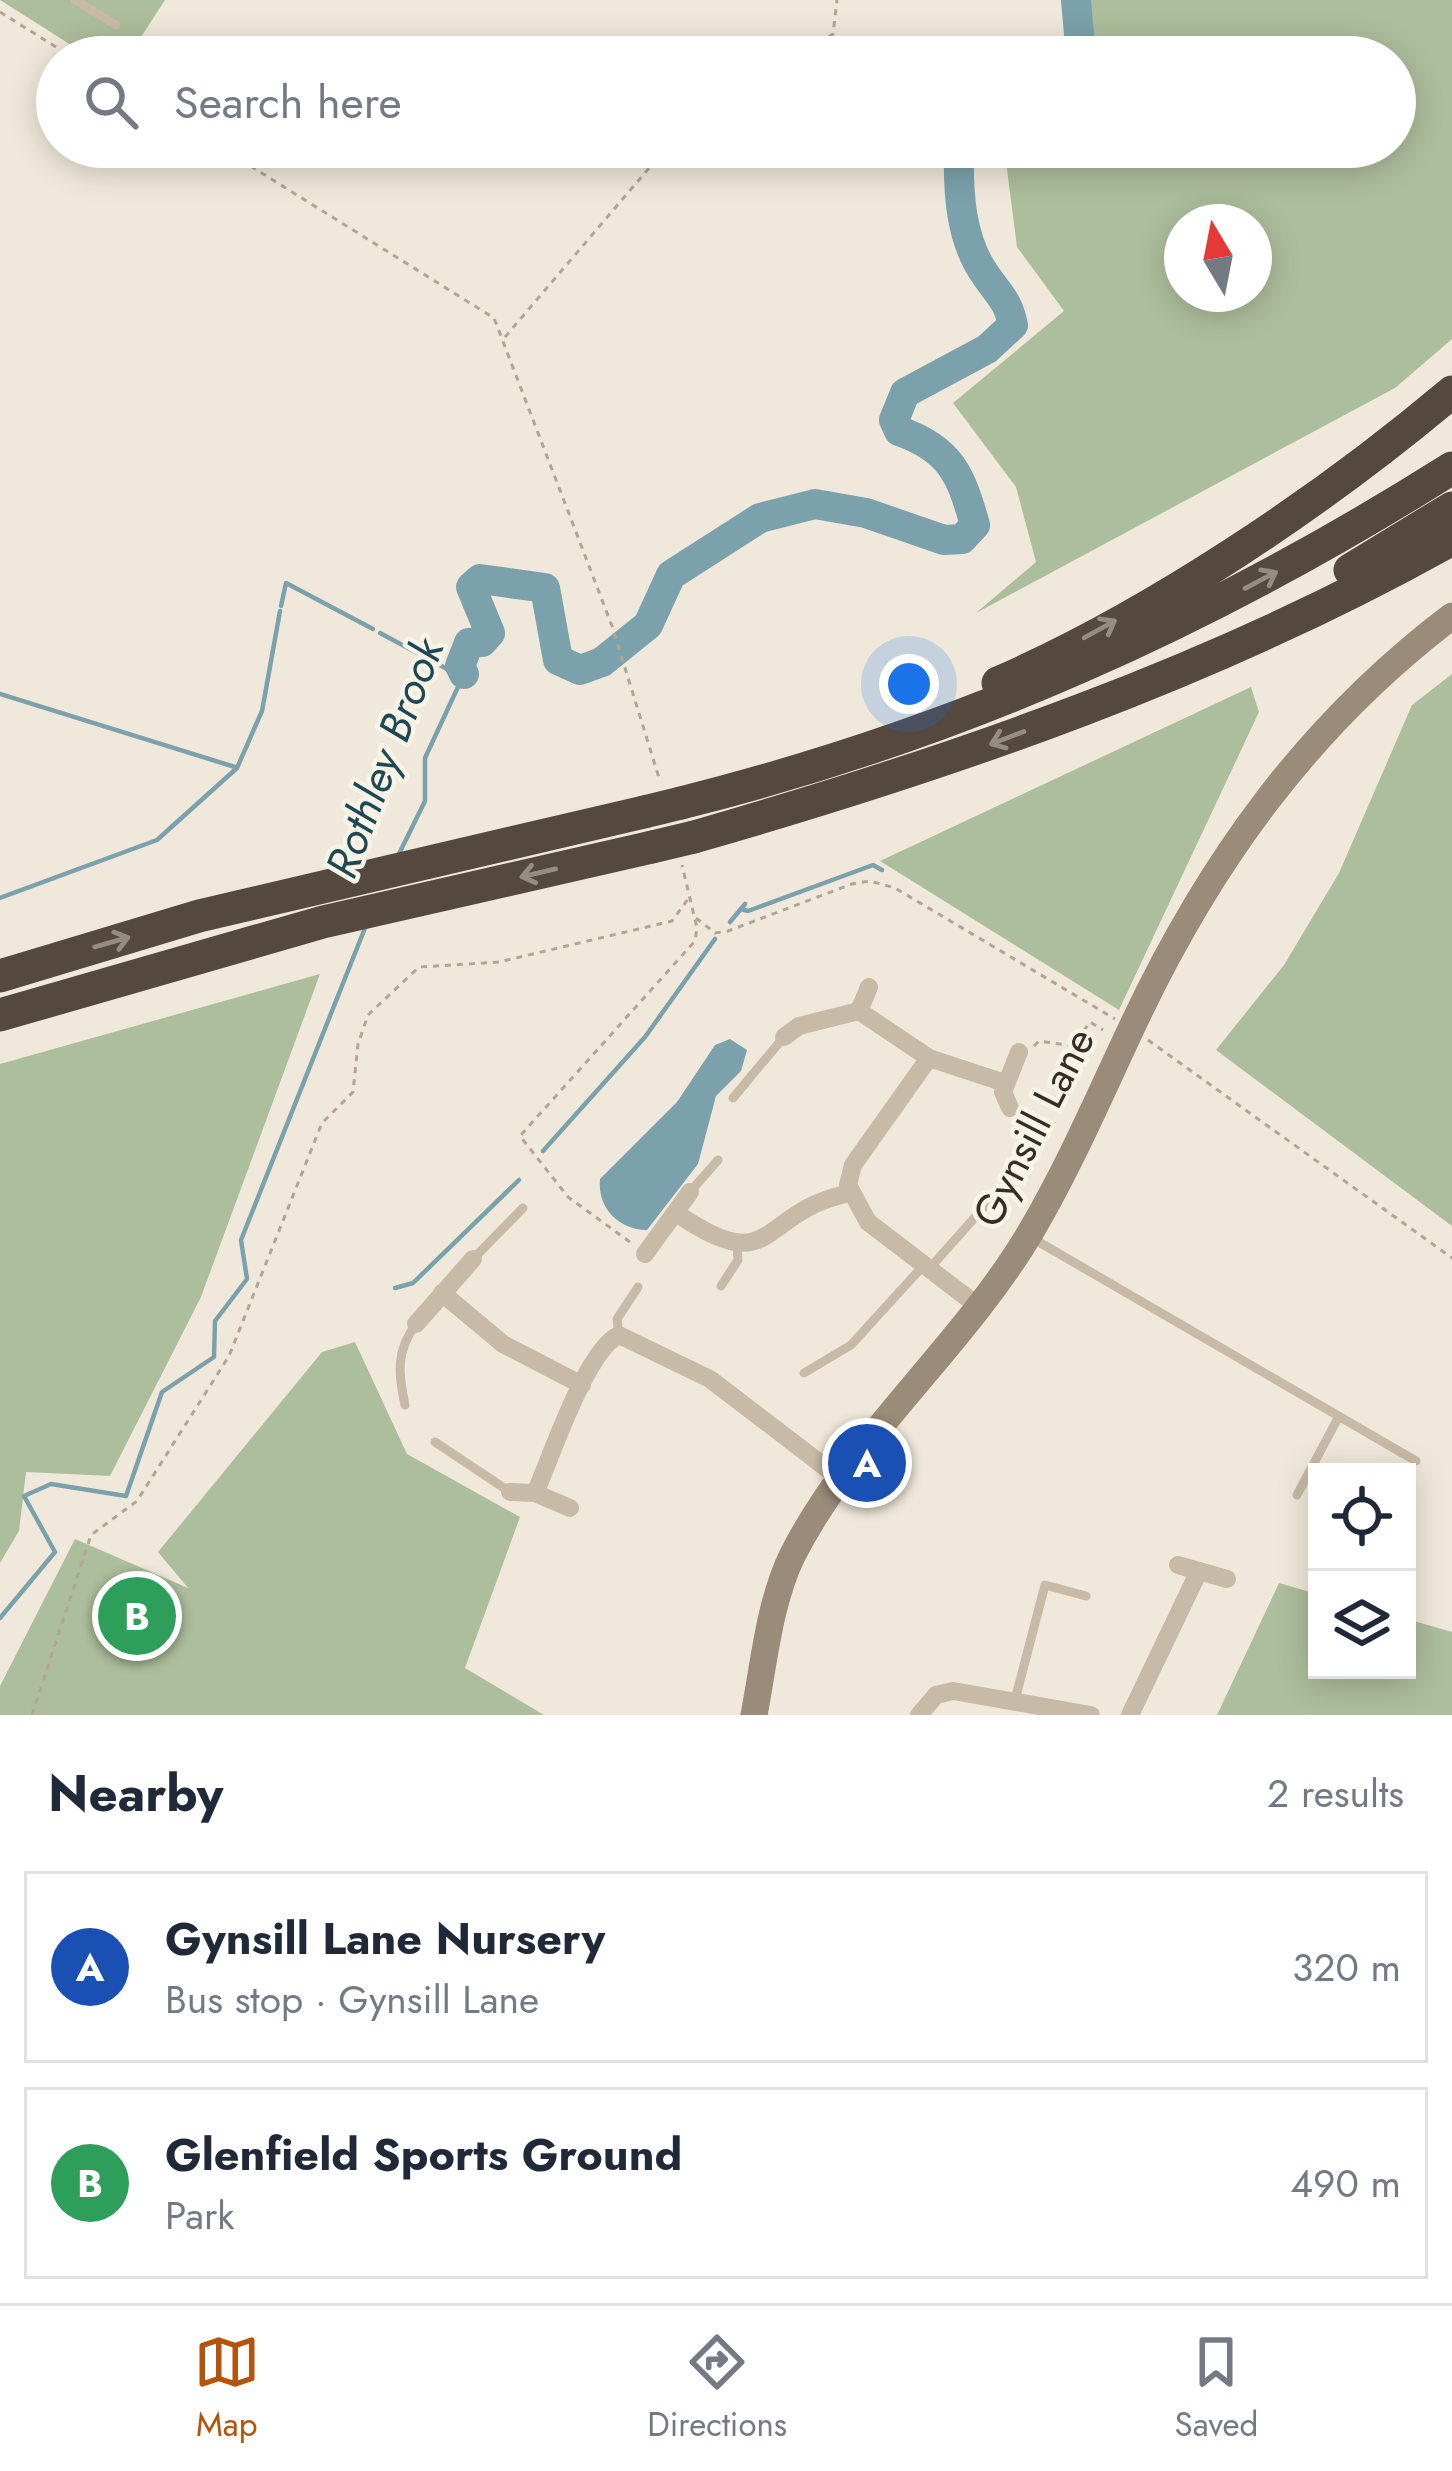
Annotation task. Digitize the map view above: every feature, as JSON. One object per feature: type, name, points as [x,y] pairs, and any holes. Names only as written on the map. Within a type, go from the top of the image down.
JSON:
[{"type":"highway","points":[[724,792],[892,729],[1019,674],[1195,575],[1342,477],[1452,392]]},
{"type":"highway","points":[[0,976],[200,916],[662,800],[724,792],[899,740],[1115,656],[1310,554],[1452,468]]},
{"type":"highway","points":[[1154,677],[1301,599],[1452,508]]},
{"type":"highway","points":[[0,1015],[346,917],[675,845],[933,767],[1276,629],[1452,539]]},
{"type":"street","name":"Gynsill Lane","points":[[754,1715],[783,1577],[842,1480],[1029,1236],[1214,873],[1267,796],[1343,708],[1452,616]]},
{"type":"street","points":[[859,1011],[870,977]]},
{"type":"street","points":[[784,1037],[799,1026],[859,1011],[929,1058],[1005,1083]]},
{"type":"street","points":[[1014,1117],[1005,1083],[1018,1054]]},
{"type":"street","points":[[929,1058],[853,1165],[850,1193],[868,1222],[978,1306]]},
{"type":"street","points":[[645,1254],[690,1192]]},
{"type":"street","points":[[676,1213],[716,1240],[737,1246],[751,1244],[814,1202],[850,1193]]},
{"type":"street","points":[[416,1324],[473,1259]]},
{"type":"street","points":[[442,1293],[503,1344],[582,1385]]},
{"type":"street","points":[[536,1493],[582,1385],[610,1339],[619,1335],[710,1379],[842,1480]]},
{"type":"street","points":[[510,1492],[536,1493],[570,1508]]},
{"type":"street","points":[[1178,1565],[1227,1579]]},
{"type":"street","points":[[1130,1715],[1199,1571]]},
{"type":"street","points":[[919,1715],[936,1695],[953,1690],[1090,1715]]},
{"type":"lane","points":[[75,0],[116,25]]},
{"type":"lane","points":[[733,1098],[784,1037]]},
{"type":"lane","points":[[690,1192],[718,1160]]},
{"type":"lane","points":[[805,1373],[851,1345],[1001,1188]]},
{"type":"lane","points":[[473,1259],[523,1208]]},
{"type":"lane","points":[[1029,1236],[1416,1461]]},
{"type":"lane","points":[[721,1286],[738,1260],[737,1246]]},
{"type":"lane","points":[[619,1335],[617,1318],[638,1287]]},
{"type":"lane","points":[[405,1406],[400,1345],[416,1324]]},
{"type":"lane","points":[[1297,1495],[1338,1418]]},
{"type":"lane","points":[[435,1442],[510,1492]]},
{"type":"lane","points":[[1015,1700],[1045,1585],[1086,1596]]},
{"type":"path","points":[[830,36],[836,0]]},
{"type":"path","points":[[0,12],[38,36]]},
{"type":"path","points":[[254,168],[486,309],[503,339],[610,619],[618,656],[640,706],[662,800]]},
{"type":"path","points":[[503,339],[649,168]]},
{"type":"path","points":[[645,1254],[568,1196],[520,1136],[677,966],[698,936],[675,845]]},
{"type":"path","points":[[695,917],[715,933],[870,881],[895,888],[1128,1036],[1452,1258]]},
{"type":"path","points":[[32,1715],[91,1534],[136,1501],[229,1356],[322,1123],[353,1092],[358,1044],[368,1015],[419,967],[499,962],[672,920],[690,895]]},
{"type":"path","points":[[1018,1054],[1040,1041],[1073,1046],[1090,1022],[1128,1036]]},
{"type":"green space","points":[[0,0],[165,0],[142,36],[57,36]]},
{"type":"green space","points":[[1079,0],[1452,0],[1452,339],[1395,388],[976,613],[1036,562],[1016,487],[953,403],[1064,311],[1017,247],[1007,168],[1416,168],[1416,36],[1081,36]]},
{"type":"green space","points":[[1452,674],[1452,1226],[1216,1050],[1284,965],[1339,873],[1412,705]]},
{"type":"green space","points":[[1251,687],[1259,712],[1119,1010],[880,861]]},
{"type":"green space","points":[[320,974],[201,1297],[110,1476],[26,1472],[19,1531],[0,1563],[0,1064]]},
{"type":"green space","points":[[355,1342],[407,1454],[520,1517],[465,1668],[544,1715],[0,1715],[0,1686],[75,1539],[188,1588],[158,1552],[322,1352]]},
{"type":"green space","points":[[1279,1583],[1308,1591],[1308,1679],[1416,1679],[1416,1622],[1452,1632],[1452,1715],[1217,1715]]},
{"type":"water","points":[[730,1039],[747,1050],[741,1071],[716,1096],[698,1164],[647,1230],[619,1222],[602,1199],[600,1179],[677,1102],[715,1045]]},
{"type":"waterway","name":"Rothley Brook","points":[[1076,0],[1079,36]]},
{"type":"waterway","name":"Rothley Brook","points":[[464,674],[460,666],[469,643],[482,642],[490,633],[471,587],[480,579],[545,588],[558,660],[580,670],[602,662],[648,625],[671,575],[760,518],[815,504],[866,513],[944,540],[962,539],[975,525],[959,478],[942,455],[899,431],[894,420],[905,393],[987,349],[1013,325],[1006,304],[971,248],[962,216],[959,168]]},
{"type":"waterway","points":[[281,606],[286,583],[373,629]]},
{"type":"waterway","points":[[0,898],[157,840],[237,768],[262,711],[280,611]]},
{"type":"waterway","points":[[380,633],[462,677]]},
{"type":"waterway","name":"Rothley Brook","points":[[397,858],[425,801],[425,758],[464,674]]},
{"type":"waterway","points":[[0,694],[235,767]]},
{"type":"waterway","points":[[741,909],[748,911],[873,865],[882,870]]},
{"type":"waterway","points":[[730,922],[745,904]]},
{"type":"waterway","name":"Rothley Brook","points":[[0,1618],[55,1552],[24,1496],[51,1484],[126,1496],[162,1392],[214,1357],[215,1321],[247,1279],[241,1240],[365,928]]},
{"type":"waterway","points":[[543,1151],[645,1037],[715,939]]},
{"type":"waterway","points":[[395,1288],[413,1283],[519,1180]]},
{"type":"place","name":"Gynsill Lane Nursery","points":[[867,1463]]},
{"type":"place","name":"Glenfield Sports Ground","points":[[137,1616]]}]
